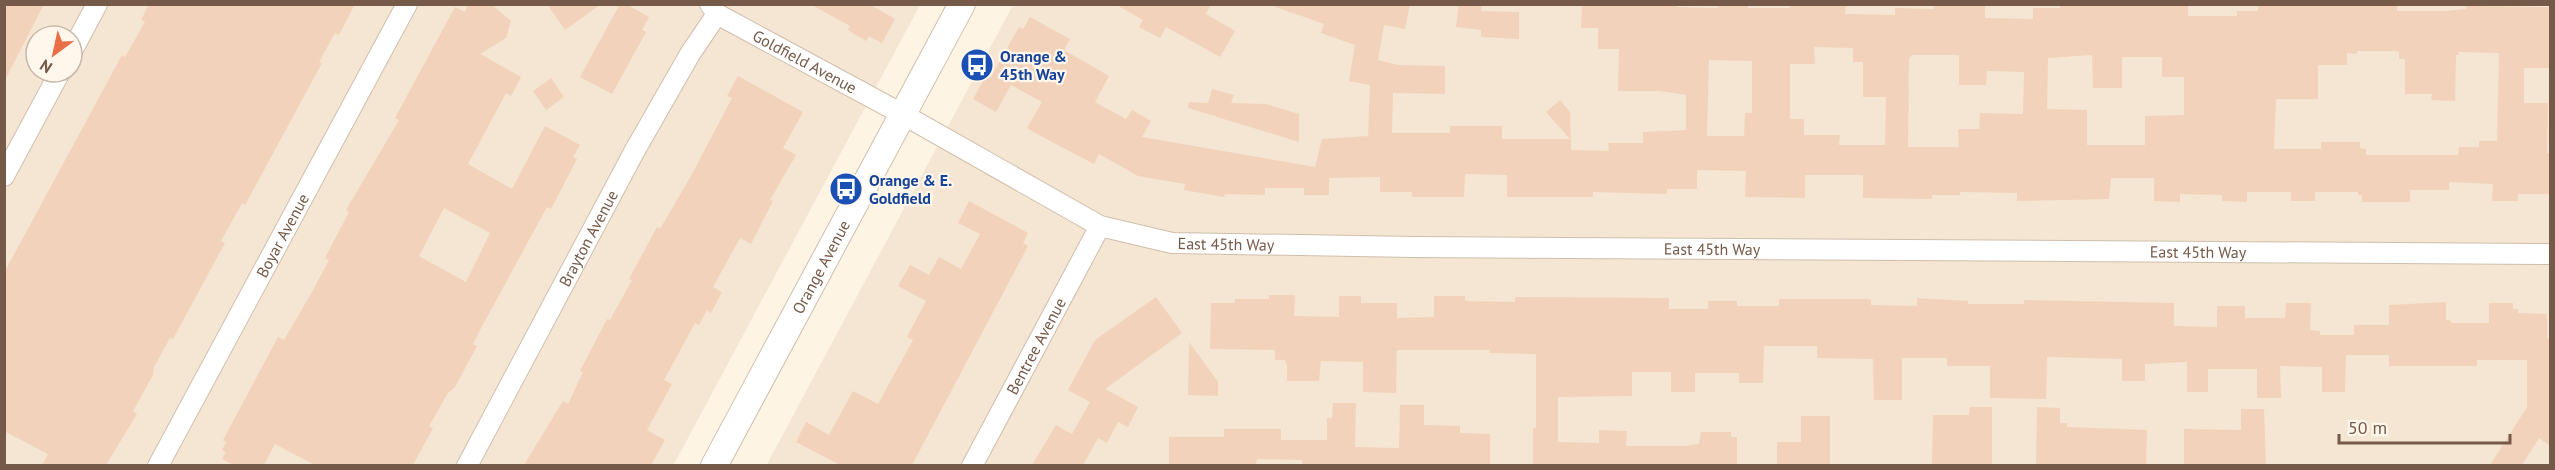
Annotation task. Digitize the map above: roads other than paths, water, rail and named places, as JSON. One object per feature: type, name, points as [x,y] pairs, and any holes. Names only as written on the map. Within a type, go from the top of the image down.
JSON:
[{"type":"street","points":[[84,28],[97,4]]},
{"type":"street","name":"Boyar Avenue","points":[[158,465],[407,4]]},
{"type":"street","name":"Orange Avenue","points":[[714,465],[962,4]]},
{"type":"street","name":"Goldfield Avenue","points":[[713,9],[904,115]]},
{"type":"street","name":"Brayton Avenue","points":[[467,465],[713,9]]},
{"type":"street","points":[[4,176],[54,84]]},
{"type":"street","name":"East 45th Way","points":[[904,115],[1100,226],[1172,243],[1426,247],[2550,254]]},
{"type":"street","name":"Bentree Avenue","points":[[972,465],[1100,226]]},
{"type":"place","name":"Orange & 45th Way","points":[[977,65]]},
{"type":"place","name":"Orange & E. Goldfield","points":[[846,189]]}]
